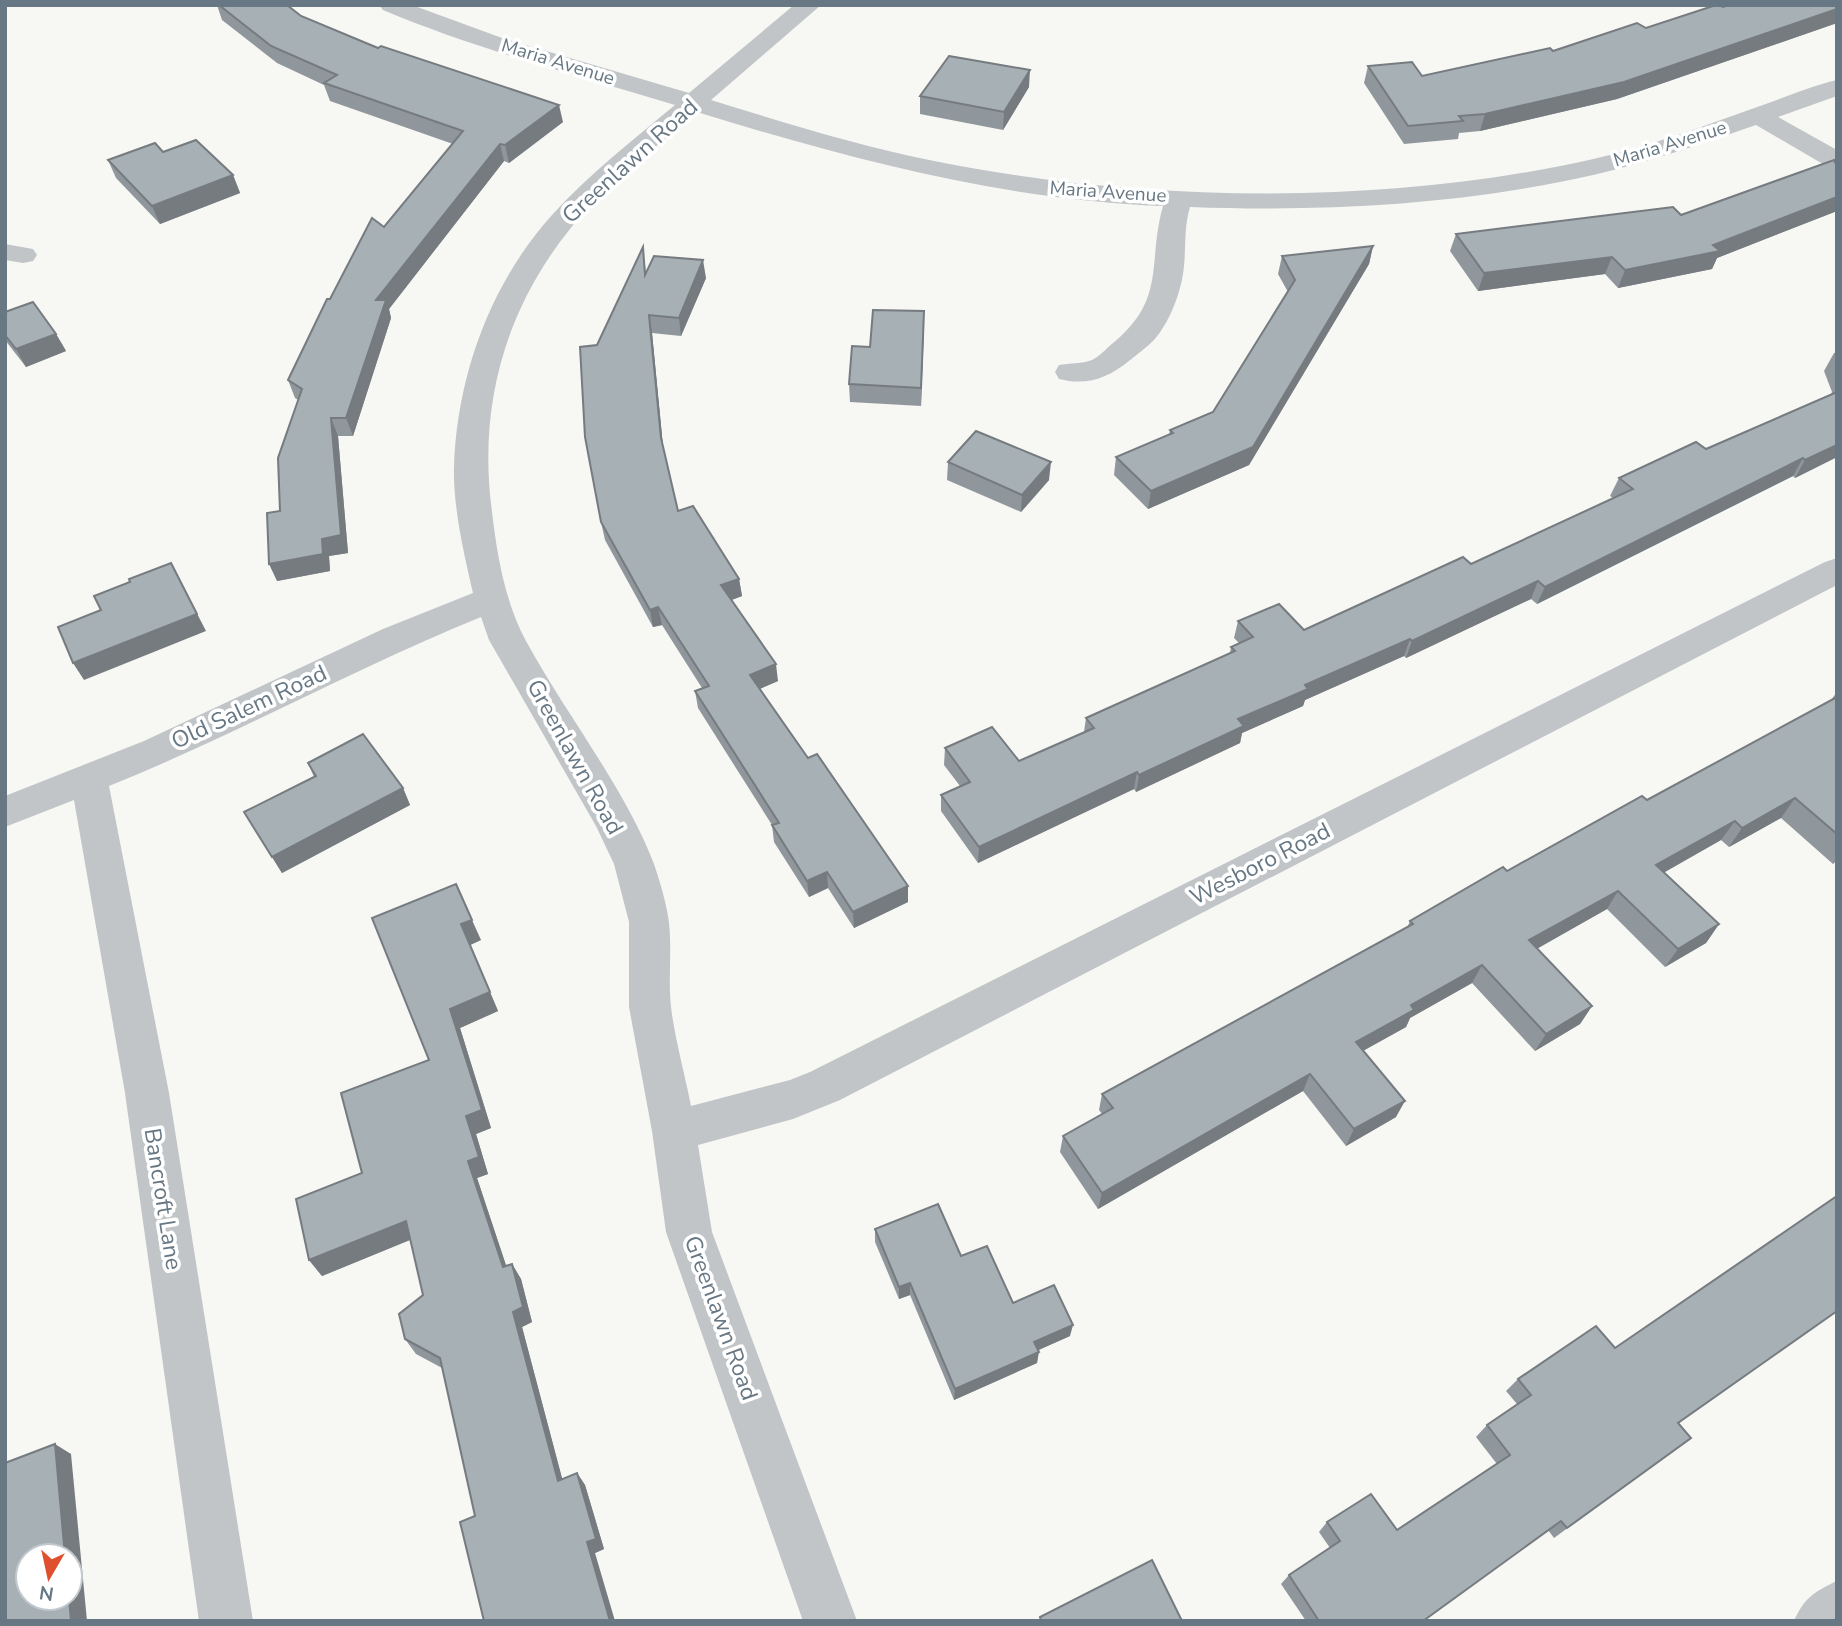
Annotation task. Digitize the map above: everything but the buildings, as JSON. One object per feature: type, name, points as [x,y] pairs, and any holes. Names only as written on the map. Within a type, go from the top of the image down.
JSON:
[{"type":"street","name":"Maria Avenue","points":[[391,5],[465,33],[875,156],[972,176],[1057,189],[1179,197],[1312,200],[1417,193],[1532,179],[1618,161],[1674,145],[1837,87]]},
{"type":"street","name":"Greenlawn Road","points":[[809,5],[610,173],[561,222],[528,267],[498,323],[477,394],[470,469],[480,550],[492,599],[507,640],[613,820],[634,864],[649,922],[650,1007],[674,1131],[689,1232],[830,1621]]},
{"type":"street","points":[[1758,116],[1837,161]]},
{"type":"street","points":[[1070,372],[1100,369],[1144,333],[1158,309],[1170,268],[1172,222],[1179,197]]},
{"type":"street","name":"Wesboro Road","points":[[674,1131],[793,1099],[825,1086],[1837,570]]},
{"type":"street","name":"Old Salem Road","points":[[5,812],[157,751],[395,638],[492,599]]},
{"type":"street","name":"Bancroft Lane","points":[[89,779],[107,866],[166,1215],[226,1621]]},
{"type":"street","points":[[1821,1621],[1837,1608]]}]
